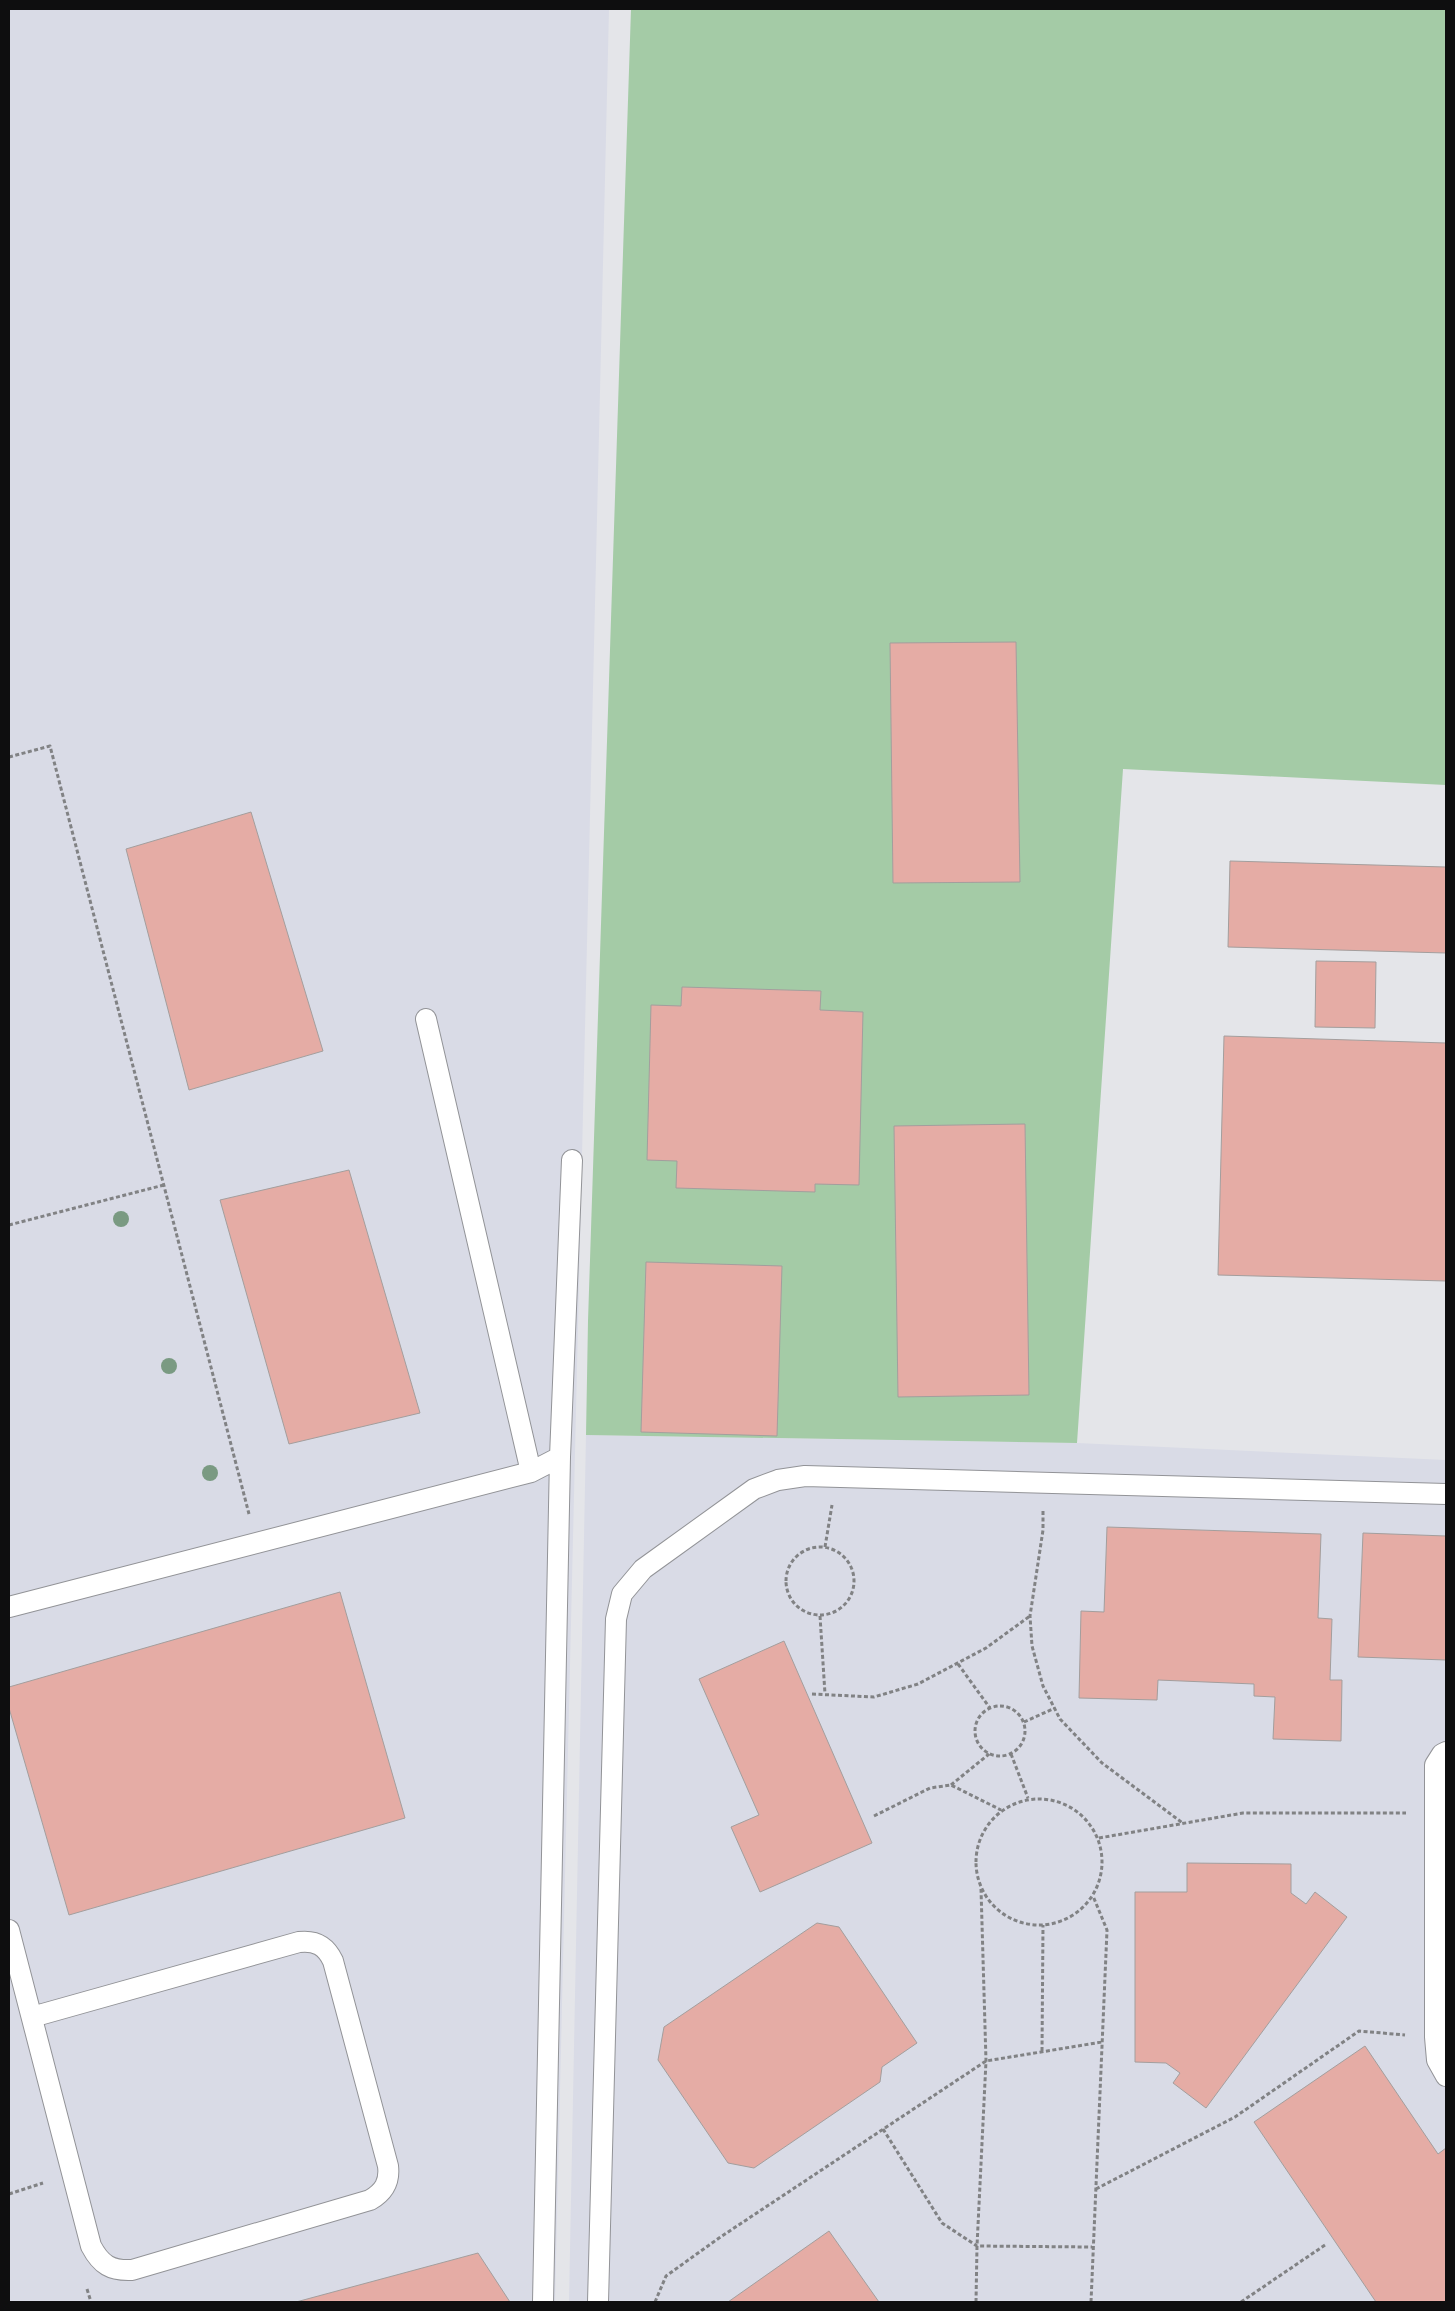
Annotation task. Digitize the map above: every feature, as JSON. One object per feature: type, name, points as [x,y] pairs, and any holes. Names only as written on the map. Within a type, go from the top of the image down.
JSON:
[{"type":"lane","points":[[426,1019],[531,1472]]},
{"type":"lane","points":[[543,2302],[560,1457],[572,1160]]},
{"type":"lane","points":[[9,1607],[531,1472],[560,1457]]},
{"type":"lane","points":[[598,2302],[616,1619],[622,1594],[643,1569],[754,1489],[778,1480],[805,1476],[1446,1494]]},
{"type":"lane","points":[[1446,1752],[1442,1754],[1435,1765],[1434,1814],[1436,2060],[1446,2076]]},
{"type":"lane","points":[[9,1930],[91,2246],[97,2258],[106,2266],[118,2270],[132,2270],[370,2200],[379,2195],[386,2186],[389,2176],[388,2166],[333,1961],[328,1952],[320,1945],[310,1941],[290,1944],[32,2017]]},
{"type":"path","points":[[9,757],[50,746],[257,1544]]},
{"type":"path","points":[[9,1225],[164,1185]]},
{"type":"path","points":[[825,1547],[836,1478]]},
{"type":"path","points":[[1044,1483],[1043,1530],[1030,1616],[1032,1646],[1043,1686],[1060,1719],[1102,1763],[1184,1824]]},
{"type":"path","points":[[825,1547],[840,1553],[851,1566],[854,1583],[849,1600],[837,1611],[820,1616],[804,1612],[792,1602],[786,1586],[787,1570],[795,1557],[809,1548],[825,1547]]},
{"type":"path","points":[[820,1616],[825,1694]]},
{"type":"path","points":[[812,1694],[874,1697],[918,1684],[986,1648],[1030,1616]]},
{"type":"path","points":[[958,1664],[990,1708]]},
{"type":"path","points":[[999,1706],[1010,1708],[1018,1713],[1024,1722],[1025,1735],[1020,1746],[1011,1754],[1000,1756],[989,1754],[980,1746],[976,1736],[976,1725],[980,1715],[990,1708],[999,1706]]},
{"type":"path","points":[[1024,1722],[1055,1708]]},
{"type":"path","points":[[874,1816],[930,1788],[951,1785],[989,1754]]},
{"type":"path","points":[[1011,1754],[1028,1798]]},
{"type":"path","points":[[951,1785],[1001,1810]]},
{"type":"path","points":[[976,2302],[986,2061],[981,1889],[975,1861],[982,1832],[1001,1810],[1028,1798],[1057,1800],[1082,1814],[1099,1838],[1103,1868],[1093,1896],[1075,1915],[1043,1926],[1022,1924],[998,1911],[981,1889]]},
{"type":"path","points":[[1099,1838],[1243,1813],[1360,1811],[1434,1814]]},
{"type":"path","points":[[1091,2302],[1107,1930],[1093,1896]]},
{"type":"path","points":[[1042,2051],[1043,1926]]},
{"type":"path","points":[[1095,2189],[1235,2116],[1359,2031],[1435,2037]]},
{"type":"path","points":[[655,2302],[666,2276],[719,2238],[986,2061],[1102,2042]]},
{"type":"path","points":[[883,2129],[942,2223],[977,2246],[1092,2247]]},
{"type":"path","points":[[9,2194],[73,2174]]},
{"type":"path","points":[[1241,2302],[1325,2246]]},
{"type":"shaded area","points":[[9,9],[609,9],[555,2302],[9,2302]]},
{"type":"shaded area","points":[[586,1435],[1077,1443],[1446,1460],[1446,2302],[569,2302]]},
{"type":"green space","points":[[631,9],[1446,9],[1446,785],[1123,769],[1077,1443],[586,1435],[588,1321]]},
{"type":"building","points":[[1016,642],[1020,882],[893,883],[890,643]]},
{"type":"building","points":[[251,812],[323,1051],[189,1090],[126,849]]},
{"type":"building","points":[[1230,861],[1446,867],[1446,953],[1228,947]]},
{"type":"building","points":[[1316,961],[1376,962],[1375,1028],[1315,1027]]},
{"type":"building","points":[[682,987],[821,991],[820,1010],[863,1012],[859,1185],[815,1184],[815,1192],[676,1188],[677,1161],[647,1160],[651,1005],[681,1006]]},
{"type":"building","points":[[1224,1036],[1446,1043],[1446,1281],[1218,1275]]},
{"type":"building","points":[[1025,1124],[1029,1395],[898,1397],[894,1126]]},
{"type":"building","points":[[349,1170],[420,1413],[289,1444],[220,1200]]},
{"type":"building","points":[[646,1262],[782,1266],[777,1436],[641,1432]]},
{"type":"building","points":[[1107,1527],[1321,1534],[1318,1618],[1332,1619],[1330,1680],[1342,1680],[1341,1741],[1273,1739],[1275,1697],[1254,1696],[1254,1684],[1158,1680],[1157,1700],[1079,1698],[1081,1611],[1104,1612]]},
{"type":"building","points":[[1363,1533],[1446,1536],[1446,1660],[1358,1657]]},
{"type":"building","points":[[340,1592],[405,1818],[69,1915],[9,1708],[9,1687]]},
{"type":"building","points":[[784,1641],[872,1843],[760,1892],[731,1827],[759,1815],[699,1679]]},
{"type":"building","points":[[1187,1863],[1291,1864],[1291,1893],[1306,1904],[1315,1892],[1347,1917],[1206,2108],[1173,2083],[1180,2073],[1166,2063],[1135,2062],[1135,1892],[1187,1892]]},
{"type":"building","points":[[817,1923],[839,1927],[917,2043],[882,2067],[880,2082],[754,2168],[728,2163],[658,2060],[664,2027]]},
{"type":"building","points":[[1365,2046],[1438,2154],[1446,2148],[1446,2302],[1376,2302],[1254,2122]]},
{"type":"building","points":[[829,2231],[879,2302],[728,2302]]},
{"type":"building","points":[[478,2253],[510,2302],[296,2302]]}]
